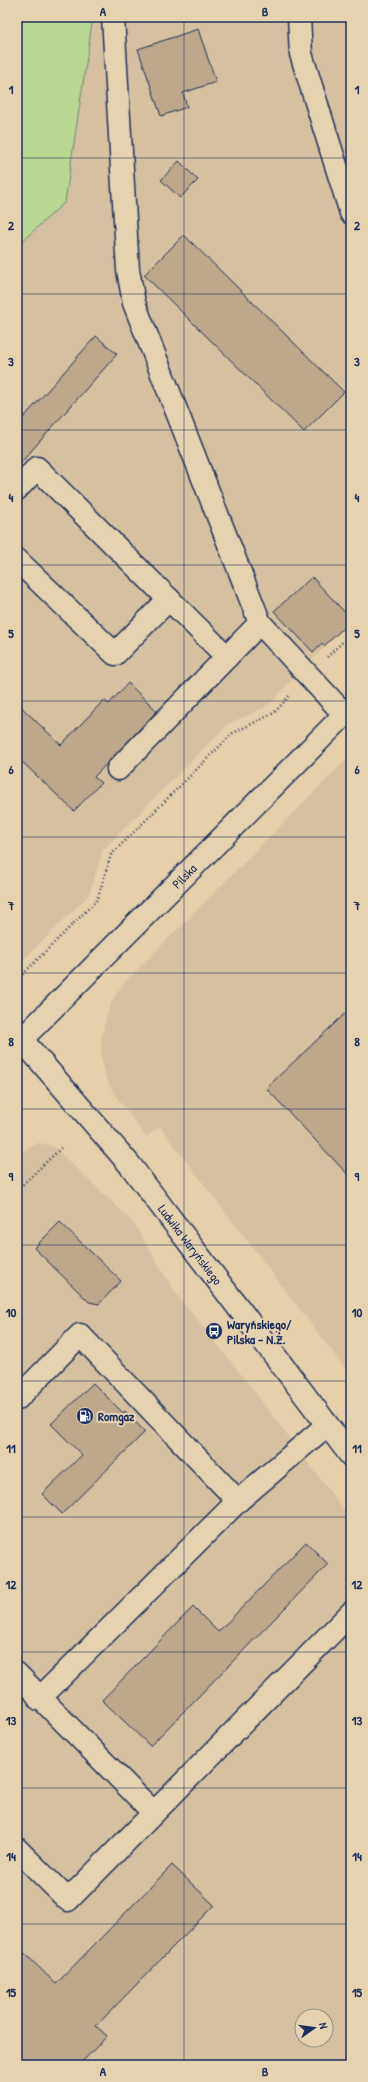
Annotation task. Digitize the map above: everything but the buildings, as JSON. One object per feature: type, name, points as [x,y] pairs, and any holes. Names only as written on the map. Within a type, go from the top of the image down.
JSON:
[{"type":"street","points":[[113,17],[128,270],[134,303],[260,623],[308,676],[348,712]]},
{"type":"street","points":[[299,17],[301,54],[351,213]]},
{"type":"street","points":[[17,489],[36,468],[227,657]]},
{"type":"street","points":[[17,560],[115,654],[168,599]]},
{"type":"street","points":[[118,769],[260,623]]},
{"type":"street","name":"Pilska","points":[[20,1042],[348,712]]},
{"type":"street","name":"Ludwika Waryńskiego","points":[[20,1042],[130,1165],[351,1456]]},
{"type":"street","points":[[17,1399],[80,1335],[238,1501]]},
{"type":"street","points":[[40,1699],[238,1501],[327,1425]]},
{"type":"street","points":[[17,1849],[68,1900],[153,1812],[351,1613]]},
{"type":"street","points":[[17,1674],[153,1812]]},
{"type":"path","points":[[17,980],[97,900],[111,855],[233,733],[274,713],[308,676],[351,634]]},
{"type":"path","points":[[17,1190],[61,1148]]},
{"type":"shaded area","points":[[93,17],[351,17],[351,621],[301,670],[269,705],[227,725],[103,850],[89,895],[17,966],[17,246],[65,202]]},
{"type":"shaded area","points":[[351,755],[351,1376],[160,1127],[146,1137],[115,1095],[105,1076],[101,1055],[102,1036],[106,1017],[113,999],[123,984]]},
{"type":"shaded area","points":[[39,1143],[54,1147],[133,1222],[175,1292],[240,1373],[351,1519],[351,2065],[17,2065],[17,1154]]},
{"type":"green space","points":[[17,17],[93,17],[65,202],[17,246]]},
{"type":"place","name":"Waryńskiego/ Pilska - N.Ż.","points":[[214,1331]]},
{"type":"place","name":"Romgaz","points":[[85,1416]]}]
